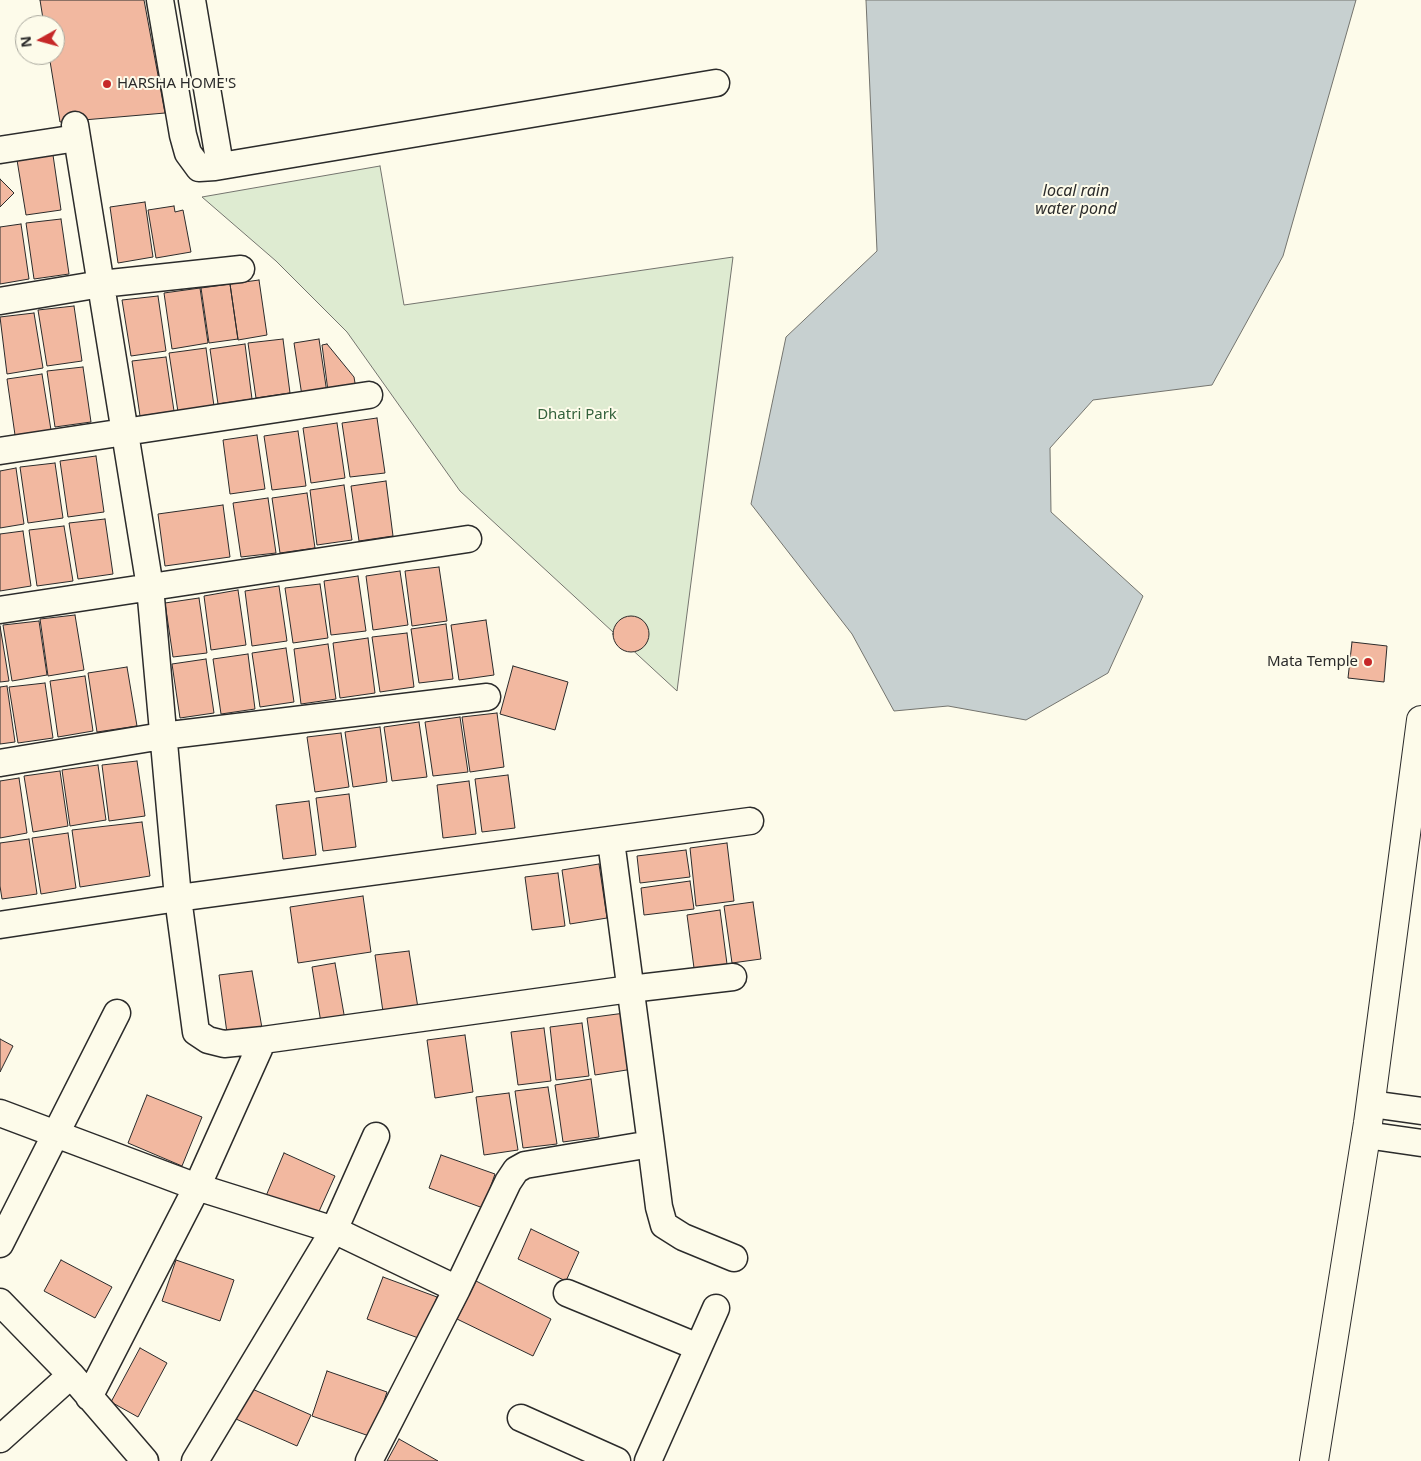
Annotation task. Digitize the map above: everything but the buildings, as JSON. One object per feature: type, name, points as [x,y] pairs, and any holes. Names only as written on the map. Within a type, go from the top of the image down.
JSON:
[{"type":"street","points":[[160,0],[183,136],[188,154],[199,168],[215,168],[716,83]]},
{"type":"street","points":[[192,0],[219,159],[215,168]]},
{"type":"street","points":[[0,150],[76,131],[150,587],[178,898],[196,1032],[208,1040],[224,1044],[263,1040],[733,976]]},
{"type":"street","points":[[0,301],[101,284],[241,269]]},
{"type":"street","points":[[0,451],[369,395]]},
{"type":"street","points":[[0,610],[468,538]]},
{"type":"street","points":[[0,763],[162,736],[487,697]]},
{"type":"street","points":[[1314,1461],[1371,1104],[1421,720]]},
{"type":"street","points":[[0,925],[178,898],[750,821]]},
{"type":"street","points":[[611,841],[659,1207],[664,1225],[683,1237],[734,1258]]},
{"type":"street","points":[[0,1244],[117,1013]]},
{"type":"street","points":[[89,1397],[197,1187],[263,1040]]},
{"type":"street","points":[[1371,1104],[1421,1110]]},
{"type":"street","points":[[0,1113],[197,1187],[334,1230],[457,1289]]},
{"type":"street","points":[[1366,1135],[1421,1143]]},
{"type":"street","points":[[195,1461],[334,1230],[376,1136]]},
{"type":"street","points":[[369,1461],[457,1289],[508,1182],[516,1170],[525,1165],[651,1144]]},
{"type":"street","points":[[567,1293],[698,1347]]},
{"type":"street","points":[[0,1302],[71,1375],[145,1461]]},
{"type":"street","points":[[648,1461],[716,1308]]},
{"type":"street","points":[[0,1439],[71,1375]]},
{"type":"street","points":[[521,1418],[617,1461]]},
{"type":"green space","name":"Dhatri Park","points":[[380,166],[404,305],[733,257],[677,691],[460,491],[347,332],[276,261],[202,197]]},
{"type":"water","name":"local rain water pond","points":[[866,0],[1356,0],[1283,256],[1212,385],[1093,400],[1050,448],[1051,512],[1143,596],[1108,673],[1026,720],[948,706],[894,711],[852,634],[751,504],[786,337],[877,251]]},
{"type":"place","name":"HARSHA HOME'S","points":[[107,84]]},
{"type":"place","name":"Mata Temple","points":[[1368,662]]}]
